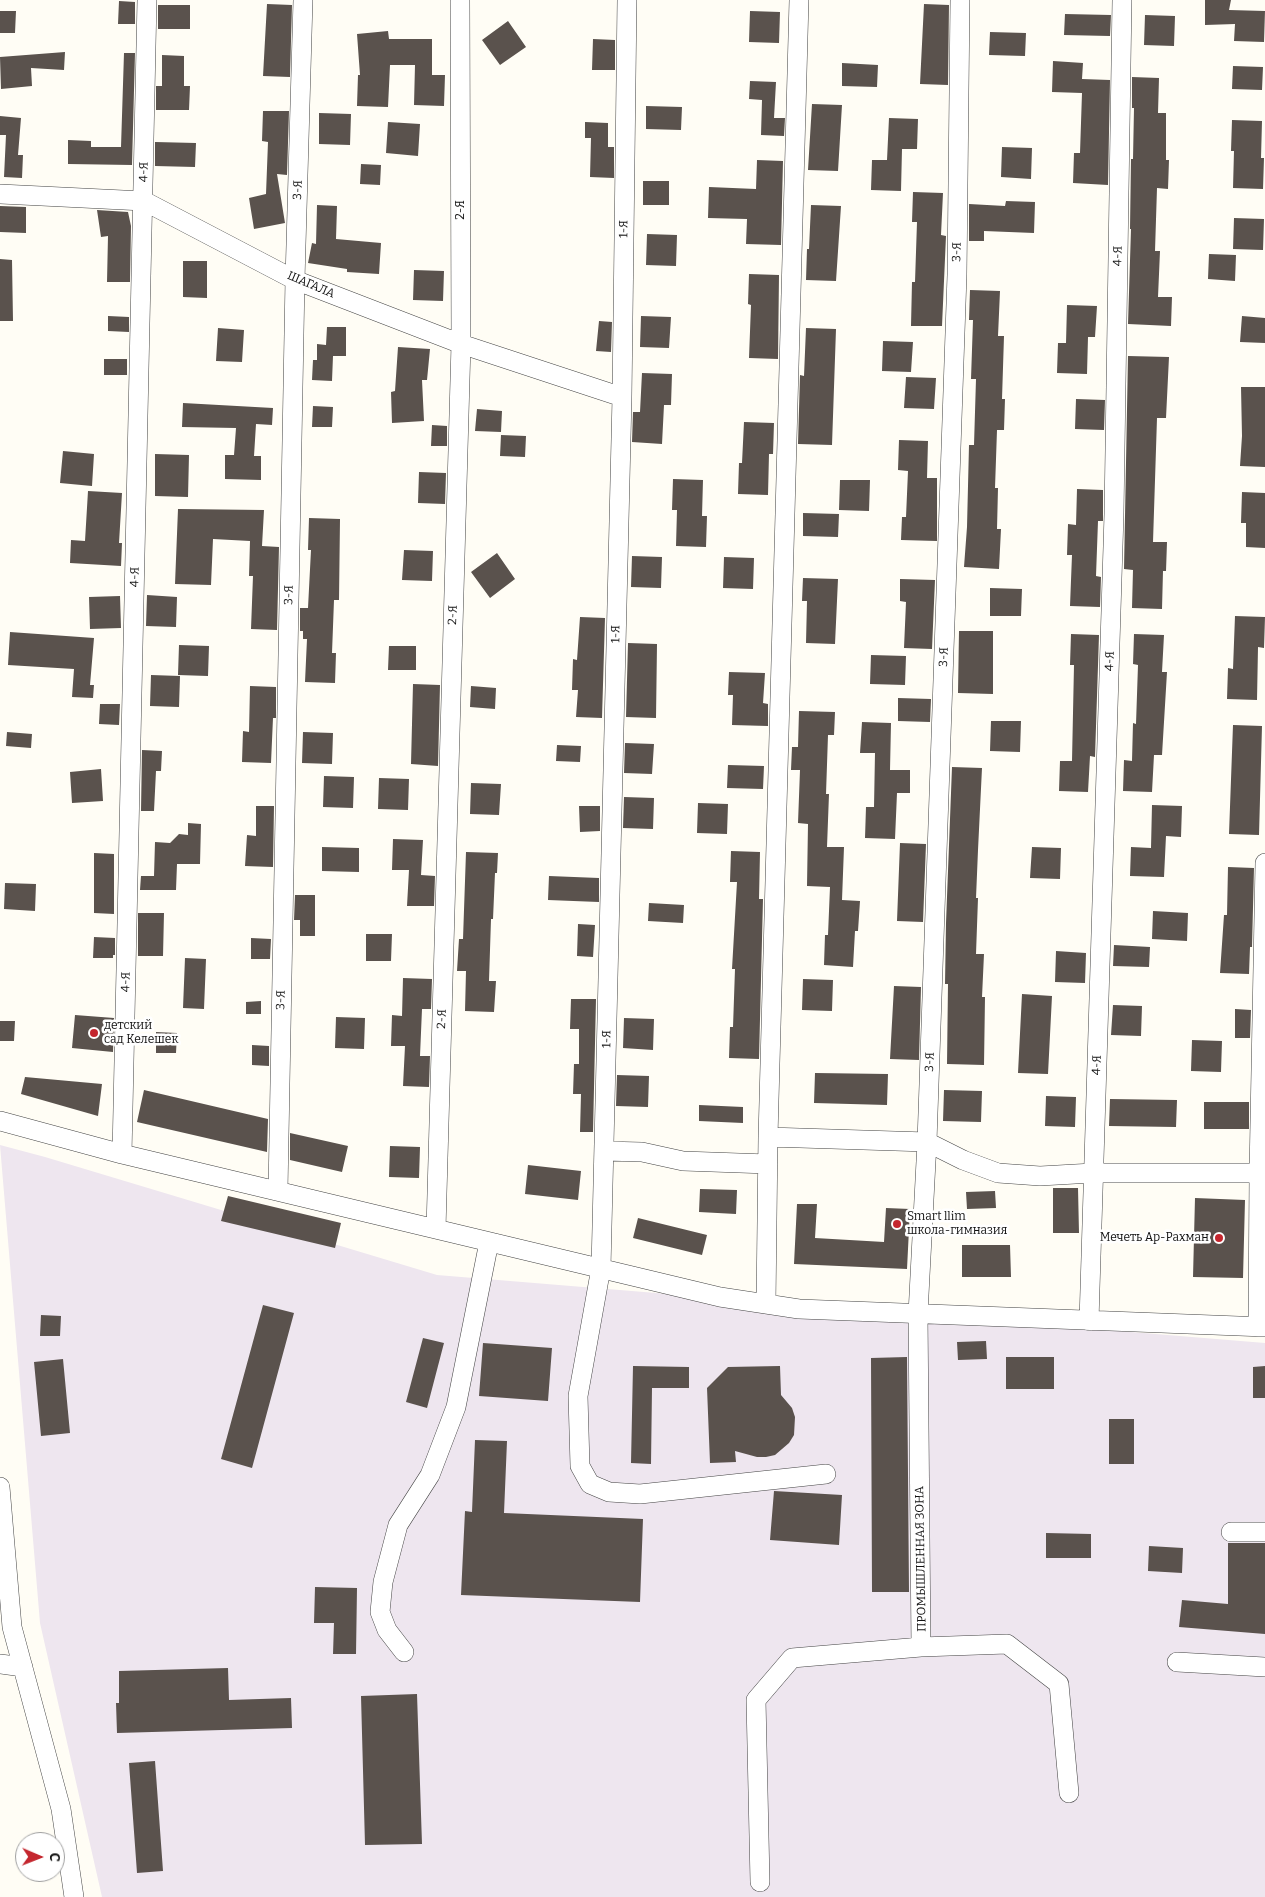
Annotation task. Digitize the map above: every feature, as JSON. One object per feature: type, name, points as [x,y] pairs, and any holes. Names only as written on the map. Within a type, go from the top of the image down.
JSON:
[{"type":"street","name":"4-Я","points":[[122,1154],[147,0]]},
{"type":"street","name":"3-Я","points":[[278,1190],[295,280],[303,0]]},
{"type":"street","name":"2-Я","points":[[436,1229],[461,344],[460,0]]},
{"type":"street","name":"1-Я","points":[[627,0],[622,397],[602,1268],[578,1396],[580,1466],[590,1484],[609,1492],[640,1494],[826,1474]]},
{"type":"street","points":[[766,1304],[768,1137],[799,0]]},
{"type":"street","name":"3-Я","points":[[918,1314],[927,1142],[957,274],[960,0]]},
{"type":"street","name":"4-Я","points":[[1089,1321],[1114,514],[1122,0]]},
{"type":"street","name":"ШАГАЛА","points":[[0,194],[144,201],[295,280],[461,344],[622,397]]},
{"type":"street","points":[[0,1121],[122,1154],[720,1297],[799,1309],[1262,1327],[1265,863]]},
{"type":"street","points":[[768,1137],[927,1142],[963,1160],[998,1172],[1040,1176],[1093,1172],[1262,1173]]},
{"type":"street","points":[[604,1151],[642,1152],[683,1161],[768,1164]]},
{"type":"street","points":[[404,1652],[387,1630],[380,1612],[383,1582],[398,1525],[430,1475],[456,1407],[489,1242]]},
{"type":"street","name":"ПРОМЫШЛЕННАЯ ЗОНА","points":[[760,1882],[756,1700],[792,1658],[921,1646],[918,1314]]},
{"type":"street","points":[[0,1487],[4,1581],[12,1627],[61,1809],[74,1897]]},
{"type":"street","points":[[1231,1532],[1265,1532]]},
{"type":"street","points":[[921,1646],[1007,1644],[1059,1684],[1069,1793]]},
{"type":"street","points":[[1177,1662],[1265,1667]]},
{"type":"street","points":[[0,1664],[23,1667]]},
{"type":"shaded area","points":[[0,1145],[437,1275],[1265,1343],[1265,1897],[102,1897],[40,1623]]},
{"type":"building","points":[[1205,0],[1231,0],[1229,10],[1265,11],[1264,42],[1234,41],[1235,24],[1205,25]]},
{"type":"building","points":[[119,1],[135,2],[135,24],[118,24]]},
{"type":"building","points":[[267,4],[292,5],[290,77],[263,76]]},
{"type":"building","points":[[924,4],[949,5],[948,85],[920,84]]},
{"type":"building","points":[[158,5],[190,5],[190,29],[158,29]]},
{"type":"building","points":[[0,11],[16,11],[15,33],[0,33]]},
{"type":"building","points":[[750,11],[780,12],[779,43],[749,42]]},
{"type":"building","points":[[1065,14],[1111,15],[1110,36],[1064,35]]},
{"type":"building","points":[[1145,15],[1175,16],[1174,46],[1144,45]]},
{"type":"building","points":[[508,21],[526,47],[500,65],[482,40]]},
{"type":"building","points":[[388,31],[389,39],[432,39],[432,75],[445,75],[444,106],[414,105],[415,65],[390,65],[388,107],[357,106],[358,75],[360,75],[357,34]]},
{"type":"building","points":[[990,32],[1026,33],[1025,56],[989,55]]},
{"type":"building","points":[[593,39],[615,40],[615,70],[592,70]]},
{"type":"building","points":[[65,52],[64,70],[31,68],[32,86],[1,89],[0,57]]},
{"type":"building","points":[[124,53],[135,53],[132,165],[68,164],[68,140],[91,141],[91,147],[121,147]]},
{"type":"building","points":[[162,55],[184,56],[184,86],[190,86],[189,110],[156,110],[156,86],[162,86]]},
{"type":"building","points":[[1053,61],[1083,63],[1082,79],[1110,80],[1108,185],[1073,183],[1074,153],[1080,153],[1082,93],[1052,92]]},
{"type":"building","points":[[842,63],[878,65],[877,87],[842,86]]},
{"type":"building","points":[[1233,66],[1263,67],[1262,90],[1232,89]]},
{"type":"building","points":[[1132,77],[1159,78],[1158,113],[1166,113],[1166,160],[1169,160],[1168,189],[1157,188],[1155,251],[1160,251],[1158,297],[1172,297],[1171,326],[1128,324],[1131,159],[1133,159],[1134,108],[1132,108]]},
{"type":"building","points":[[750,81],[776,82],[774,118],[785,118],[784,136],[761,135],[762,100],[749,99]]},
{"type":"building","points":[[812,104],[842,105],[838,171],[808,170]]},
{"type":"building","points":[[646,106],[682,107],[681,130],[646,129]]},
{"type":"building","points":[[263,111],[289,111],[287,175],[277,174],[285,223],[254,229],[249,198],[266,194],[268,142],[262,141]]},
{"type":"building","points":[[319,113],[351,114],[350,145],[319,144]]},
{"type":"building","points":[[0,116],[21,118],[18,155],[23,155],[22,178],[4,177],[6,135],[0,135]]},
{"type":"building","points":[[889,118],[918,119],[917,149],[902,149],[901,191],[871,190],[872,160],[887,160]]},
{"type":"building","points":[[1232,120],[1262,121],[1261,158],[1264,158],[1263,189],[1233,188],[1234,151],[1231,151]]},
{"type":"building","points":[[388,122],[420,124],[418,156],[386,153]]},
{"type":"building","points":[[585,122],[608,123],[608,147],[614,147],[614,178],[590,177],[591,138],[585,138]]},
{"type":"building","points":[[155,142],[196,143],[195,167],[155,166]]},
{"type":"building","points":[[1002,147],[1032,148],[1031,179],[1001,177]]},
{"type":"building","points":[[757,160],[783,161],[781,245],[746,244],[747,219],[708,218],[709,187],[756,189]]},
{"type":"building","points":[[361,164],[381,165],[380,185],[360,184]]},
{"type":"building","points":[[643,181],[669,181],[669,205],[643,205]]},
{"type":"building","points":[[913,192],[943,193],[941,235],[946,236],[942,326],[911,326],[912,282],[915,282],[917,222],[912,222]]},
{"type":"building","points":[[1006,201],[1035,202],[1034,233],[984,231],[984,241],[969,241],[969,204],[1005,206]]},
{"type":"building","points":[[317,205],[337,206],[336,239],[381,243],[379,274],[347,272],[347,269],[308,263],[312,243],[316,244]]},
{"type":"building","points":[[811,205],[841,206],[836,281],[806,280]]},
{"type":"building","points":[[0,206],[26,207],[26,233],[0,232]]},
{"type":"building","points":[[97,210],[128,212],[131,226],[130,282],[107,282],[108,236],[101,237]]},
{"type":"building","points":[[1234,218],[1264,219],[1263,250],[1233,249]]},
{"type":"building","points":[[647,234],[677,235],[676,266],[646,265]]},
{"type":"building","points":[[1209,254],[1236,255],[1235,281],[1208,279]]},
{"type":"building","points":[[0,259],[12,260],[13,321],[0,321]]},
{"type":"building","points":[[183,261],[207,261],[207,298],[183,297]]},
{"type":"building","points":[[414,270],[444,271],[443,301],[413,300]]},
{"type":"building","points":[[749,274],[779,275],[778,359],[749,358],[751,305],[748,304]]},
{"type":"building","points":[[970,290],[1000,291],[998,336],[1004,336],[1002,399],[1005,399],[1004,430],[997,430],[995,488],[998,488],[997,529],[1001,529],[999,569],[964,567],[969,445],[974,445],[976,379],[971,379],[973,320],[969,320]]},
{"type":"building","points":[[1067,305],[1097,306],[1095,337],[1088,337],[1087,374],[1057,373],[1058,343],[1066,343]]},
{"type":"building","points":[[108,316],[129,317],[129,332],[108,331]]},
{"type":"building","points":[[641,316],[671,317],[669,348],[640,347]]},
{"type":"building","points":[[1242,316],[1265,318],[1265,343],[1240,342]]},
{"type":"building","points":[[599,321],[612,322],[611,352],[596,351]]},
{"type":"building","points":[[327,327],[346,327],[346,356],[333,356],[332,381],[312,380],[313,360],[317,360],[317,344],[326,345]]},
{"type":"building","points":[[218,328],[244,330],[242,362],[216,361]]},
{"type":"building","points":[[806,328],[836,329],[832,445],[798,444],[800,375],[804,376]]},
{"type":"building","points":[[883,341],[913,342],[911,372],[882,371]]},
{"type":"building","points":[[398,347],[430,349],[427,380],[422,380],[424,421],[392,423],[391,392],[395,391]]},
{"type":"building","points":[[1128,356],[1169,357],[1166,418],[1157,418],[1153,542],[1167,542],[1166,571],[1163,571],[1162,609],[1132,608],[1133,570],[1124,569]]},
{"type":"building","points":[[104,359],[127,359],[127,375],[104,375]]},
{"type":"building","points":[[642,373],[672,374],[671,405],[664,405],[662,444],[632,442],[633,412],[640,412]]},
{"type":"building","points":[[906,377],[936,378],[934,409],[904,408]]},
{"type":"building","points":[[1241,387],[1265,387],[1265,467],[1240,466],[1242,436]]},
{"type":"building","points":[[1076,399],[1105,400],[1104,430],[1075,429]]},
{"type":"building","points":[[183,403],[273,408],[272,425],[256,424],[254,456],[261,456],[261,480],[225,479],[225,455],[234,455],[236,428],[182,427]]},
{"type":"building","points":[[313,406],[333,407],[332,427],[312,427]]},
{"type":"building","points":[[477,409],[502,411],[501,432],[475,431]]},
{"type":"building","points":[[744,422],[774,423],[773,454],[769,454],[768,495],[738,494],[739,463],[742,463]]},
{"type":"building","points":[[432,425],[447,426],[447,446],[431,446]]},
{"type":"building","points":[[501,435],[526,436],[525,457],[500,456]]},
{"type":"building","points":[[899,440],[928,441],[927,478],[937,478],[937,541],[901,540],[902,517],[906,517],[908,471],[898,470]]},
{"type":"building","points":[[63,451],[94,454],[92,486],[60,483]]},
{"type":"building","points":[[155,454],[189,455],[188,497],[155,496]]},
{"type":"building","points":[[419,472],[446,473],[445,504],[418,503]]},
{"type":"building","points":[[673,479],[703,480],[702,516],[707,516],[706,547],[676,546],[677,510],[672,510]]},
{"type":"building","points":[[840,480],[870,480],[869,511],[839,510]]},
{"type":"building","points":[[1077,489],[1103,490],[1103,521],[1098,521],[1096,576],[1101,577],[1100,607],[1070,606],[1072,555],[1067,555],[1068,524],[1076,525]]},
{"type":"building","points":[[88,491],[122,493],[119,543],[122,543],[121,566],[70,563],[71,540],[85,541]]},
{"type":"building","points":[[1242,492],[1265,493],[1265,548],[1246,547],[1246,523],[1241,523]]},
{"type":"building","points":[[178,509],[264,510],[262,546],[279,547],[277,630],[251,629],[253,576],[249,576],[250,541],[213,539],[211,585],[175,584]]},
{"type":"building","points":[[803,513],[839,514],[838,537],[803,536]]},
{"type":"building","points":[[309,518],[340,519],[339,600],[334,600],[332,653],[336,653],[335,683],[305,682],[307,639],[303,639],[303,631],[300,631],[300,608],[308,608],[311,550],[308,550]]},
{"type":"building","points":[[404,550],[433,551],[432,581],[402,580]]},
{"type":"building","points":[[497,553],[515,579],[490,598],[471,572]]},
{"type":"building","points":[[632,556],[662,557],[661,588],[631,587]]},
{"type":"building","points":[[724,557],[754,558],[753,589],[723,588]]},
{"type":"building","points":[[803,578],[838,579],[835,644],[806,643],[807,601],[802,601]]},
{"type":"building","points":[[900,579],[935,580],[932,649],[904,648],[906,602],[900,601]]},
{"type":"building","points":[[990,588],[1022,589],[1021,616],[990,616]]},
{"type":"building","points":[[147,595],[177,597],[176,627],[146,626]]},
{"type":"building","points":[[120,596],[121,628],[90,629],[89,597]]},
{"type":"building","points":[[1235,616],[1265,617],[1264,648],[1258,647],[1257,700],[1227,699],[1228,668],[1233,669]]},
{"type":"building","points":[[580,617],[605,618],[602,718],[576,717],[578,690],[572,690],[573,659],[577,660]]},
{"type":"building","points":[[959,631],[993,631],[993,694],[958,693]]},
{"type":"building","points":[[10,632],[94,638],[90,685],[94,685],[93,698],[72,697],[74,669],[8,665]]},
{"type":"building","points":[[1071,634],[1099,635],[1095,757],[1090,756],[1088,792],[1059,791],[1060,761],[1072,761],[1074,665],[1070,665]]},
{"type":"building","points":[[1134,634],[1164,635],[1162,672],[1167,672],[1162,755],[1154,755],[1152,792],[1123,791],[1124,760],[1132,761],[1133,723],[1136,724],[1138,665],[1133,664]]},
{"type":"building","points":[[628,643],[657,644],[656,718],[626,717]]},
{"type":"building","points":[[179,645],[209,646],[208,676],[178,675]]},
{"type":"building","points":[[389,646],[416,646],[416,670],[388,670]]},
{"type":"building","points":[[871,655],[906,656],[905,685],[870,684]]},
{"type":"building","points":[[729,672],[765,673],[763,703],[768,704],[768,726],[732,725],[733,695],[728,695]]},
{"type":"building","points":[[151,675],[180,676],[179,707],[150,706]]},
{"type":"building","points":[[413,684],[440,685],[438,766],[411,764]]},
{"type":"building","points":[[250,686],[276,687],[276,718],[273,718],[271,763],[242,762],[243,731],[249,732]]},
{"type":"building","points":[[471,686],[496,688],[495,709],[470,707]]},
{"type":"building","points":[[898,698],[931,699],[930,722],[898,721]]},
{"type":"building","points":[[100,704],[120,704],[119,725],[99,724]]},
{"type":"building","points":[[799,711],[835,712],[834,735],[828,735],[826,794],[829,794],[827,847],[844,847],[842,900],[860,901],[858,931],[855,931],[853,967],[824,965],[825,935],[828,935],[830,887],[807,886],[808,824],[798,823],[800,770],[791,770],[792,747],[798,747]]},
{"type":"building","points":[[991,721],[1021,721],[1020,752],[990,751]]},
{"type":"building","points":[[862,722],[891,723],[890,770],[910,770],[910,793],[897,793],[895,839],[865,838],[866,807],[874,807],[875,753],[860,753]]},
{"type":"building","points":[[1233,725],[1262,726],[1259,835],[1229,834]]},
{"type":"building","points":[[7,732],[32,734],[31,748],[6,746]]},
{"type":"building","points":[[303,732],[333,733],[332,764],[302,763]]},
{"type":"building","points":[[625,743],[654,744],[652,774],[624,773]]},
{"type":"building","points":[[557,745],[581,746],[580,762],[556,761]]},
{"type":"building","points":[[142,750],[162,751],[161,771],[156,771],[154,811],[141,811]]},
{"type":"building","points":[[728,765],[764,766],[763,789],[727,788]]},
{"type":"building","points":[[952,767],[982,768],[976,898],[978,898],[976,954],[984,954],[982,997],[985,997],[984,1065],[947,1064],[948,984],[945,984],[946,923]]},
{"type":"building","points":[[101,769],[103,801],[72,803],[70,772]]},
{"type":"building","points":[[324,776],[354,777],[353,808],[323,807]]},
{"type":"building","points":[[379,778],[409,779],[408,810],[378,809]]},
{"type":"building","points":[[471,783],[501,784],[499,815],[470,814]]},
{"type":"building","points":[[624,797],[654,798],[653,829],[623,828]]},
{"type":"building","points":[[698,803],[728,804],[727,834],[697,833]]},
{"type":"building","points":[[1152,805],[1182,806],[1181,837],[1166,836],[1164,877],[1130,876],[1131,847],[1151,848]]},
{"type":"building","points":[[256,806],[274,806],[273,867],[245,866],[247,835],[256,836]]},
{"type":"building","points":[[579,806],[600,806],[600,831],[580,832]]},
{"type":"building","points":[[188,823],[201,824],[200,864],[177,864],[176,890],[140,890],[141,876],[154,876],[155,842],[170,843],[179,834],[188,835]]},
{"type":"building","points":[[393,839],[423,840],[421,875],[435,876],[434,906],[407,906],[409,870],[392,870]]},
{"type":"building","points":[[900,843],[926,844],[923,922],[897,921]]},
{"type":"building","points":[[322,847],[359,848],[359,872],[322,871]]},
{"type":"building","points":[[1032,847],[1061,848],[1060,879],[1030,878]]},
{"type":"building","points":[[731,851],[760,852],[759,899],[763,899],[759,1059],[729,1058],[730,1027],[733,1027],[735,969],[732,969],[737,882],[730,882]]},
{"type":"building","points":[[466,852],[498,853],[493,919],[491,919],[489,981],[496,981],[494,1012],[465,1011],[466,971],[457,971],[459,939],[463,939]]},
{"type":"building","points":[[94,853],[114,854],[114,914],[94,913]]},
{"type":"building","points":[[1228,867],[1254,868],[1252,947],[1250,947],[1249,974],[1220,973],[1224,915],[1227,915]]},
{"type":"building","points":[[549,876],[599,878],[599,902],[548,900]]},
{"type":"building","points":[[5,883],[36,884],[35,911],[4,909]]},
{"type":"building","points":[[295,895],[315,895],[315,936],[300,936],[300,920],[294,920]]},
{"type":"building","points":[[649,903],[684,905],[683,923],[648,921]]},
{"type":"building","points":[[1153,911],[1188,913],[1187,941],[1152,939]]},
{"type":"building","points":[[138,913],[164,913],[163,956],[138,956]]},
{"type":"building","points":[[578,924],[595,925],[593,957],[577,956]]},
{"type":"building","points":[[366,934],[392,934],[391,961],[366,961]]},
{"type":"building","points":[[94,937],[115,938],[115,955],[113,955],[113,958],[93,958]]},
{"type":"building","points":[[251,938],[271,939],[270,959],[251,959]]},
{"type":"building","points":[[1114,945],[1150,947],[1149,967],[1113,966]]},
{"type":"building","points":[[1056,951],[1086,953],[1085,983],[1055,982]]},
{"type":"building","points":[[185,958],[206,959],[204,1009],[183,1008]]},
{"type":"building","points":[[403,978],[432,979],[431,1009],[422,1009],[420,1056],[430,1056],[429,1087],[403,1086],[405,1046],[391,1046],[392,1015],[402,1016]]},
{"type":"building","points":[[803,979],[833,980],[832,1011],[802,1010]]},
{"type":"building","points":[[894,986],[921,987],[919,1060],[890,1059]]},
{"type":"building","points":[[1022,994],[1052,996],[1048,1074],[1018,1073]]},
{"type":"building","points":[[571,999],[596,999],[593,1132],[580,1132],[581,1094],[573,1094],[574,1064],[579,1064],[579,1029],[570,1029]]},
{"type":"building","points":[[261,1001],[261,1014],[246,1014],[246,1002]]},
{"type":"building","points":[[1113,1005],[1142,1006],[1141,1036],[1111,1035]]},
{"type":"building","points":[[1235,1009],[1251,1010],[1250,1038],[1235,1038]]},
{"type":"building","name":"детский сад Келешек","points":[[75,1015],[114,1018],[113,1052],[72,1048]]},
{"type":"building","points":[[336,1017],[365,1018],[364,1049],[335,1048]]},
{"type":"building","points":[[624,1018],[654,1019],[653,1050],[623,1048]]},
{"type":"building","points":[[0,1021],[15,1021],[14,1041],[0,1041]]},
{"type":"building","points":[[156,1032],[177,1033],[176,1053],[156,1053]]},
{"type":"building","points":[[1192,1040],[1222,1041],[1221,1072],[1191,1071]]},
{"type":"building","points":[[252,1045],[269,1046],[269,1066],[252,1065]]},
{"type":"building","points":[[815,1073],[888,1074],[887,1105],[814,1103]]},
{"type":"building","points":[[617,1075],[649,1076],[648,1107],[616,1106]]},
{"type":"building","points":[[25,1077],[102,1084],[98,1116],[21,1094]]},
{"type":"building","points":[[144,1090],[268,1119],[267,1152],[137,1122]]},
{"type":"building","points":[[944,1090],[982,1091],[981,1122],[943,1121]]},
{"type":"building","points":[[1046,1096],[1076,1097],[1075,1127],[1045,1126]]},
{"type":"building","points":[[1110,1099],[1177,1100],[1176,1127],[1109,1126]]},
{"type":"building","points":[[1204,1102],[1249,1102],[1249,1129],[1204,1129]]},
{"type":"building","points":[[699,1105],[743,1107],[743,1123],[699,1121]]},
{"type":"building","points":[[290,1133],[348,1146],[342,1172],[290,1160]]},
{"type":"building","points":[[390,1146],[420,1147],[419,1178],[389,1177]]},
{"type":"building","points":[[528,1165],[581,1171],[578,1200],[525,1194]]},
{"type":"building","points":[[1053,1188],[1078,1188],[1079,1233],[1053,1233]]},
{"type":"building","points":[[700,1189],[737,1190],[736,1214],[699,1212]]},
{"type":"building","points":[[995,1191],[996,1208],[967,1209],[966,1192]]},
{"type":"building","points":[[228,1196],[341,1223],[335,1248],[221,1221]]},
{"type":"building","name":"Мечеть Ар-Рахман","points":[[1195,1198],[1245,1200],[1243,1278],[1193,1277]]},
{"type":"building","name":"Smart llim школа-гимназия","points":[[797,1204],[817,1204],[815,1238],[884,1242],[886,1208],[910,1209],[907,1269],[794,1264]]},
{"type":"building","points":[[638,1218],[707,1235],[702,1255],[633,1238]]},
{"type":"building","points":[[962,1245],[1010,1245],[1011,1277],[962,1277]]},
{"type":"building","points":[[263,1305],[294,1313],[252,1468],[221,1459]]},
{"type":"building","points":[[41,1315],[61,1316],[60,1336],[40,1336]]},
{"type":"building","points":[[423,1338],[444,1343],[427,1408],[406,1402]]},
{"type":"building","points":[[986,1341],[987,1359],[958,1360],[957,1342]]},
{"type":"building","points":[[483,1343],[552,1348],[548,1401],[479,1396]]},
{"type":"building","points":[[907,1357],[909,1592],[872,1592],[871,1358]]},
{"type":"building","points":[[1006,1357],[1054,1357],[1054,1389],[1006,1389]]},
{"type":"building","points":[[63,1359],[70,1433],[41,1436],[34,1362]]},
{"type":"building","points":[[633,1366],[689,1367],[689,1388],[652,1388],[651,1464],[631,1463]]},
{"type":"building","points":[[780,1366],[781,1395],[792,1408],[795,1417],[794,1435],[789,1443],[775,1455],[757,1457],[735,1451],[736,1462],[710,1463],[707,1388],[728,1367]]},
{"type":"building","points":[[1265,1366],[1265,1398],[1253,1398],[1253,1367]]},
{"type":"building","points":[[1109,1419],[1134,1419],[1134,1464],[1109,1464]]},
{"type":"building","points":[[475,1440],[507,1441],[504,1513],[643,1519],[640,1602],[461,1595],[465,1511],[472,1512]]},
{"type":"building","points":[[774,1491],[842,1495],[839,1545],[770,1540]]},
{"type":"building","points":[[1046,1533],[1091,1534],[1091,1558],[1046,1558]]},
{"type":"building","points":[[1228,1543],[1265,1543],[1265,1634],[1179,1627],[1182,1600],[1228,1604]]},
{"type":"building","points":[[1149,1546],[1183,1548],[1182,1573],[1148,1571]]},
{"type":"building","points":[[315,1587],[357,1588],[356,1654],[333,1654],[334,1623],[314,1623]]},
{"type":"building","points":[[228,1668],[229,1700],[291,1698],[292,1728],[117,1733],[116,1703],[119,1703],[119,1671]]},
{"type":"building","points":[[417,1694],[422,1844],[365,1845],[361,1696]]},
{"type":"building","points":[[155,1761],[163,1871],[137,1873],[129,1763]]},
{"type":"place","name":"детский сад Келешек","points":[[94,1033]]},
{"type":"place","name":"Smart llim школа-гимназия","points":[[897,1224]]},
{"type":"place","name":"Мечеть Ар-Рахман","points":[[1219,1238]]}]
